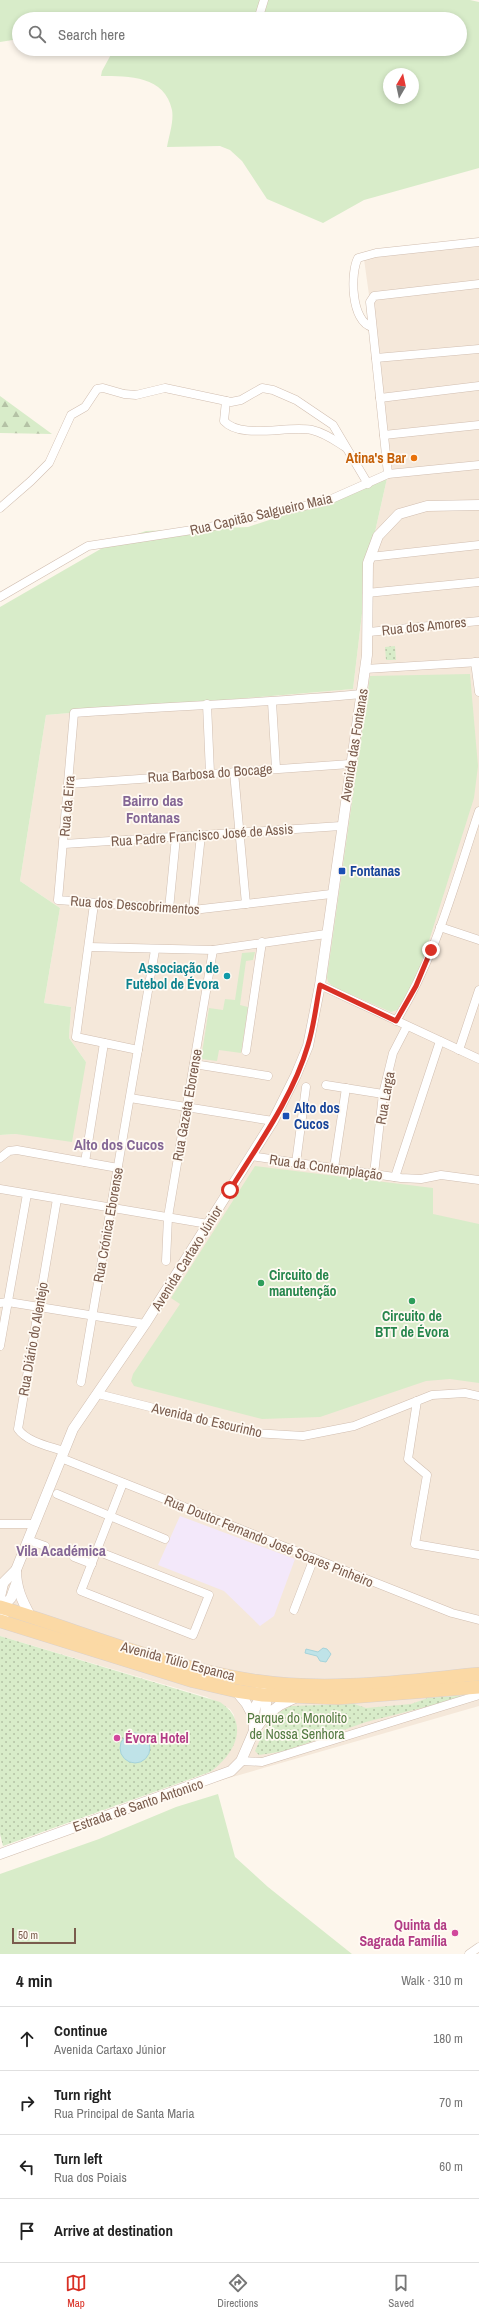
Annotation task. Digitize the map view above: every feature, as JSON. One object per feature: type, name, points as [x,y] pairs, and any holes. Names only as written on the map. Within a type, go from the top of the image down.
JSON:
[{"type":"main road","name":"Avenida Túlio Espanca","points":[[2,1606],[31,1617],[196,1669],[297,1691],[338,1698],[479,1687]]},
{"type":"main road","name":"Avenida Túlio Espanca","points":[[0,1621],[193,1681],[263,1697],[337,1686],[479,1674]]},
{"type":"street","points":[[260,12],[264,0]]},
{"type":"street","points":[[372,327],[366,325],[360,318],[356,306],[354,265],[358,258],[376,254],[479,242]]},
{"type":"street","points":[[388,474],[370,302],[374,296],[479,284]]},
{"type":"street","points":[[376,358],[479,349]]},
{"type":"street","points":[[380,398],[479,386]]},
{"type":"street","points":[[0,508],[32,481],[49,463],[71,415],[85,407],[97,388],[136,395],[165,388],[226,401],[241,400],[262,388],[273,390],[296,400],[333,425],[339,432],[345,447],[368,484]]},
{"type":"street","points":[[226,401],[224,421],[235,429],[311,430],[329,436],[345,447]]},
{"type":"street","points":[[384,435],[479,425]]},
{"type":"street","name":"Rua Capitão Salgueiro Maia","points":[[0,597],[88,546],[205,528],[263,516],[327,500],[368,484],[388,474],[479,465]]},
{"type":"street","name":"Avenida das Fontanas","points":[[320,985],[331,894],[365,669],[369,632],[367,592],[370,557],[378,536],[399,514],[427,506],[479,505]]},
{"type":"street","points":[[370,557],[479,544]]},
{"type":"street","points":[[367,592],[479,582]]},
{"type":"street","name":"Rua dos Amores","points":[[369,632],[479,621]]},
{"type":"street","points":[[365,669],[477,662],[479,687]]},
{"type":"street","points":[[210,774],[207,704],[272,702],[362,694]]},
{"type":"street","points":[[272,702],[276,768]]},
{"type":"street","name":"Rua da Eira","points":[[58,900],[64,844],[74,713],[207,704]]},
{"type":"street","name":"Rua Barbosa do Bocage","points":[[69,784],[276,768],[350,764]]},
{"type":"street","points":[[234,772],[238,833],[246,904]]},
{"type":"street","points":[[396,1021],[416,986],[440,927],[479,811]]},
{"type":"street","name":"Rua Padre Francisco José de Assis","points":[[64,844],[341,826]]},
{"type":"street","points":[[193,910],[200,835]]},
{"type":"street","points":[[169,909],[176,837]]},
{"type":"street","name":"Rua dos Descobrimentos","points":[[58,900],[94,904],[193,910],[331,894]]},
{"type":"street","points":[[94,904],[76,1037],[138,1050]]},
{"type":"street","points":[[440,927],[478,937]]},
{"type":"street","points":[[89,947],[155,950],[213,950],[326,934]]},
{"type":"street","points":[[246,1051],[262,942]]},
{"type":"street","name":"Rua Crónica Eborense","points":[[81,1382],[155,950]]},
{"type":"street","name":"Rua Gazeta Eborense","points":[[166,1261],[168,1217],[213,950]]},
{"type":"street","points":[[320,985],[479,1059]]},
{"type":"street","name":"Avenida Cartaxo Júnior","points":[[16,1570],[62,1454],[77,1423],[145,1324],[273,1121],[296,1075],[308,1046],[320,985]]},
{"type":"street","points":[[459,1050],[479,990]]},
{"type":"street","name":"Rua Larga","points":[[374,1174],[383,1094],[394,1053],[407,1026]]},
{"type":"street","points":[[398,1178],[440,1041]]},
{"type":"street","points":[[85,1162],[104,1043]]},
{"type":"street","points":[[194,1064],[268,1076]]},
{"type":"street","points":[[326,1085],[383,1094]]},
{"type":"street","points":[[296,1163],[306,1087]]},
{"type":"street","points":[[334,1168],[346,1088]]},
{"type":"street","points":[[130,1098],[273,1121]]},
{"type":"street","points":[[0,1158],[9,1151],[17,1150],[118,1168]]},
{"type":"street","name":"Rua da Contemplação","points":[[251,1156],[398,1178],[421,1179],[441,1175],[479,1180]]},
{"type":"street","points":[[0,1189],[208,1224]]},
{"type":"street","points":[[0,1346],[4,1302],[27,1194]]},
{"type":"street","name":"Rua Diário do Alentejo","points":[[57,1199],[18,1429],[22,1434],[62,1454]]},
{"type":"street","points":[[4,1302],[145,1324]]},
{"type":"street","name":"Avenida do Escurinho","points":[[98,1394],[254,1433],[303,1436],[354,1426],[432,1395],[465,1393],[479,1396]]},
{"type":"street","points":[[417,1401],[408,1458],[427,1475],[415,1544],[479,1555]]},
{"type":"street","name":"Rua Doutor Fernando José Soares Pinheiro","points":[[62,1454],[123,1483],[452,1613],[479,1620]]},
{"type":"street","points":[[97,1551],[209,1596],[193,1635],[81,1591],[123,1483]]},
{"type":"street","points":[[57,1494],[165,1538]]},
{"type":"street","points":[[0,1524],[34,1524]]},
{"type":"street","points":[[28,1540],[45,1546]]},
{"type":"street","points":[[74,1557],[92,1564]]},
{"type":"street","points":[[294,1610],[314,1558]]},
{"type":"street","points":[[16,1570],[16,1584],[21,1600],[31,1617]]},
{"type":"street","points":[[13,1625],[2,1606],[0,1597],[2,1585],[16,1570]]},
{"type":"street","points":[[2,1606],[11,1598],[16,1584]]},
{"type":"street","points":[[256,1681],[263,1697],[265,1716]]},
{"type":"street","points":[[236,1691],[253,1716]]},
{"type":"street","points":[[254,1731],[265,1716],[297,1691]]},
{"type":"street","points":[[241,1761],[262,1762],[471,1699],[479,1695]]},
{"type":"street","points":[[254,1731],[253,1716],[256,1703],[263,1697]]},
{"type":"street","name":"Estrada de Santo Antonico","points":[[0,1854],[231,1771],[241,1761],[254,1731]]},
{"type":"street","points":[[469,1954],[479,1947]]},
{"type":"shaded area","points":[[479,240],[479,1706],[215,1782],[210,1772],[230,1751],[236,1734],[234,1715],[230,1709],[207,1697],[0,1636],[0,1135],[16,1134],[86,1062],[69,1038],[71,1007],[44,1003],[60,908],[20,881],[46,715],[353,689],[368,563],[388,474],[370,302],[363,252]]},
{"type":"shaded area","points":[[180,1516],[295,1559],[274,1616],[260,1626],[224,1591],[158,1565]]},
{"type":"green space","points":[[0,0],[470,0],[479,2],[479,168],[364,200],[323,223],[267,199],[242,161],[230,150],[220,146],[167,147],[172,124],[172,110],[168,99],[162,90],[154,84],[144,80],[101,76],[110,56],[467,56],[467,12],[12,12],[12,40],[0,42]]},
{"type":"green space","points":[[0,396],[52,434],[0,433]]},
{"type":"green space","points":[[388,474],[368,563],[353,689],[46,715],[20,881],[60,908],[44,1003],[71,1007],[69,1038],[86,1062],[72,1142],[16,1134],[0,1135],[0,607],[111,543],[146,531],[248,527],[327,501]]},
{"type":"green space","points":[[395,646],[396,660],[386,660],[385,647]]},
{"type":"green space","points":[[470,674],[478,766],[474,798],[427,947],[415,980],[397,1010],[391,1012],[334,987],[328,982],[327,977],[370,676]]},
{"type":"green space","points":[[255,952],[253,960],[246,961],[240,1005],[248,1007],[241,1053],[219,1050],[217,1061],[201,1059],[209,1008],[223,1010],[225,999],[235,1000],[242,953]]},
{"type":"green space","points":[[255,1166],[433,1188],[433,1214],[479,1224],[479,1383],[450,1379],[426,1381],[320,1417],[262,1419],[134,1386],[131,1381],[133,1374],[180,1304],[171,1298]]},
{"type":"green space","name":"Évora Hotel","points":[[0,1636],[220,1702],[229,1710],[235,1719],[237,1729],[236,1738],[232,1747],[219,1765],[210,1772],[3,1846],[0,1834]]},
{"type":"green space","name":"Parque do Monolito de Nossa Senhora","points":[[473,1695],[366,1722],[285,1751],[259,1755],[255,1751],[266,1726],[277,1713],[291,1706],[354,1704],[366,1708],[411,1704],[428,1698]]},
{"type":"green space","points":[[218,1794],[235,1857],[268,1887],[352,1954],[0,1954],[0,1874],[99,1839],[176,1807]]},
{"type":"water","points":[[323,1648],[327,1649],[331,1654],[326,1662],[320,1661],[317,1656],[305,1653],[306,1649],[318,1652]]},
{"type":"water","points":[[135,1733],[146,1737],[150,1748],[146,1759],[135,1763],[124,1759],[120,1748],[124,1737]]},
{"type":"place","name":"Atina's Bar","points":[[414,458]]},
{"type":"place","name":"Fontanas","points":[[342,871]]},
{"type":"place","name":"Associação de Futebol de Évora","points":[[227,976]]},
{"type":"place","name":"Alto dos Cucos","points":[[286,1116]]},
{"type":"place","name":"Circuito de manutenção","points":[[261,1283]]},
{"type":"place","name":"Circuito de BTT de Évora","points":[[412,1301]]},
{"type":"place","name":"Évora Hotel","points":[[117,1738]]},
{"type":"place","name":"Quinta da Sagrada Família","points":[[455,1933]]},
{"type":"district","name":"Bairro das Fontanas","points":[[153,808]]},
{"type":"district","name":"Alto dos Cucos","points":[[119,1144]]},
{"type":"district","name":"Vila Académica","points":[[61,1550]]},
{"type":"route","points":[[230,1190],[273,1121],[296,1075],[308,1046],[320,985],[396,1021],[416,986],[431,950]]}]
